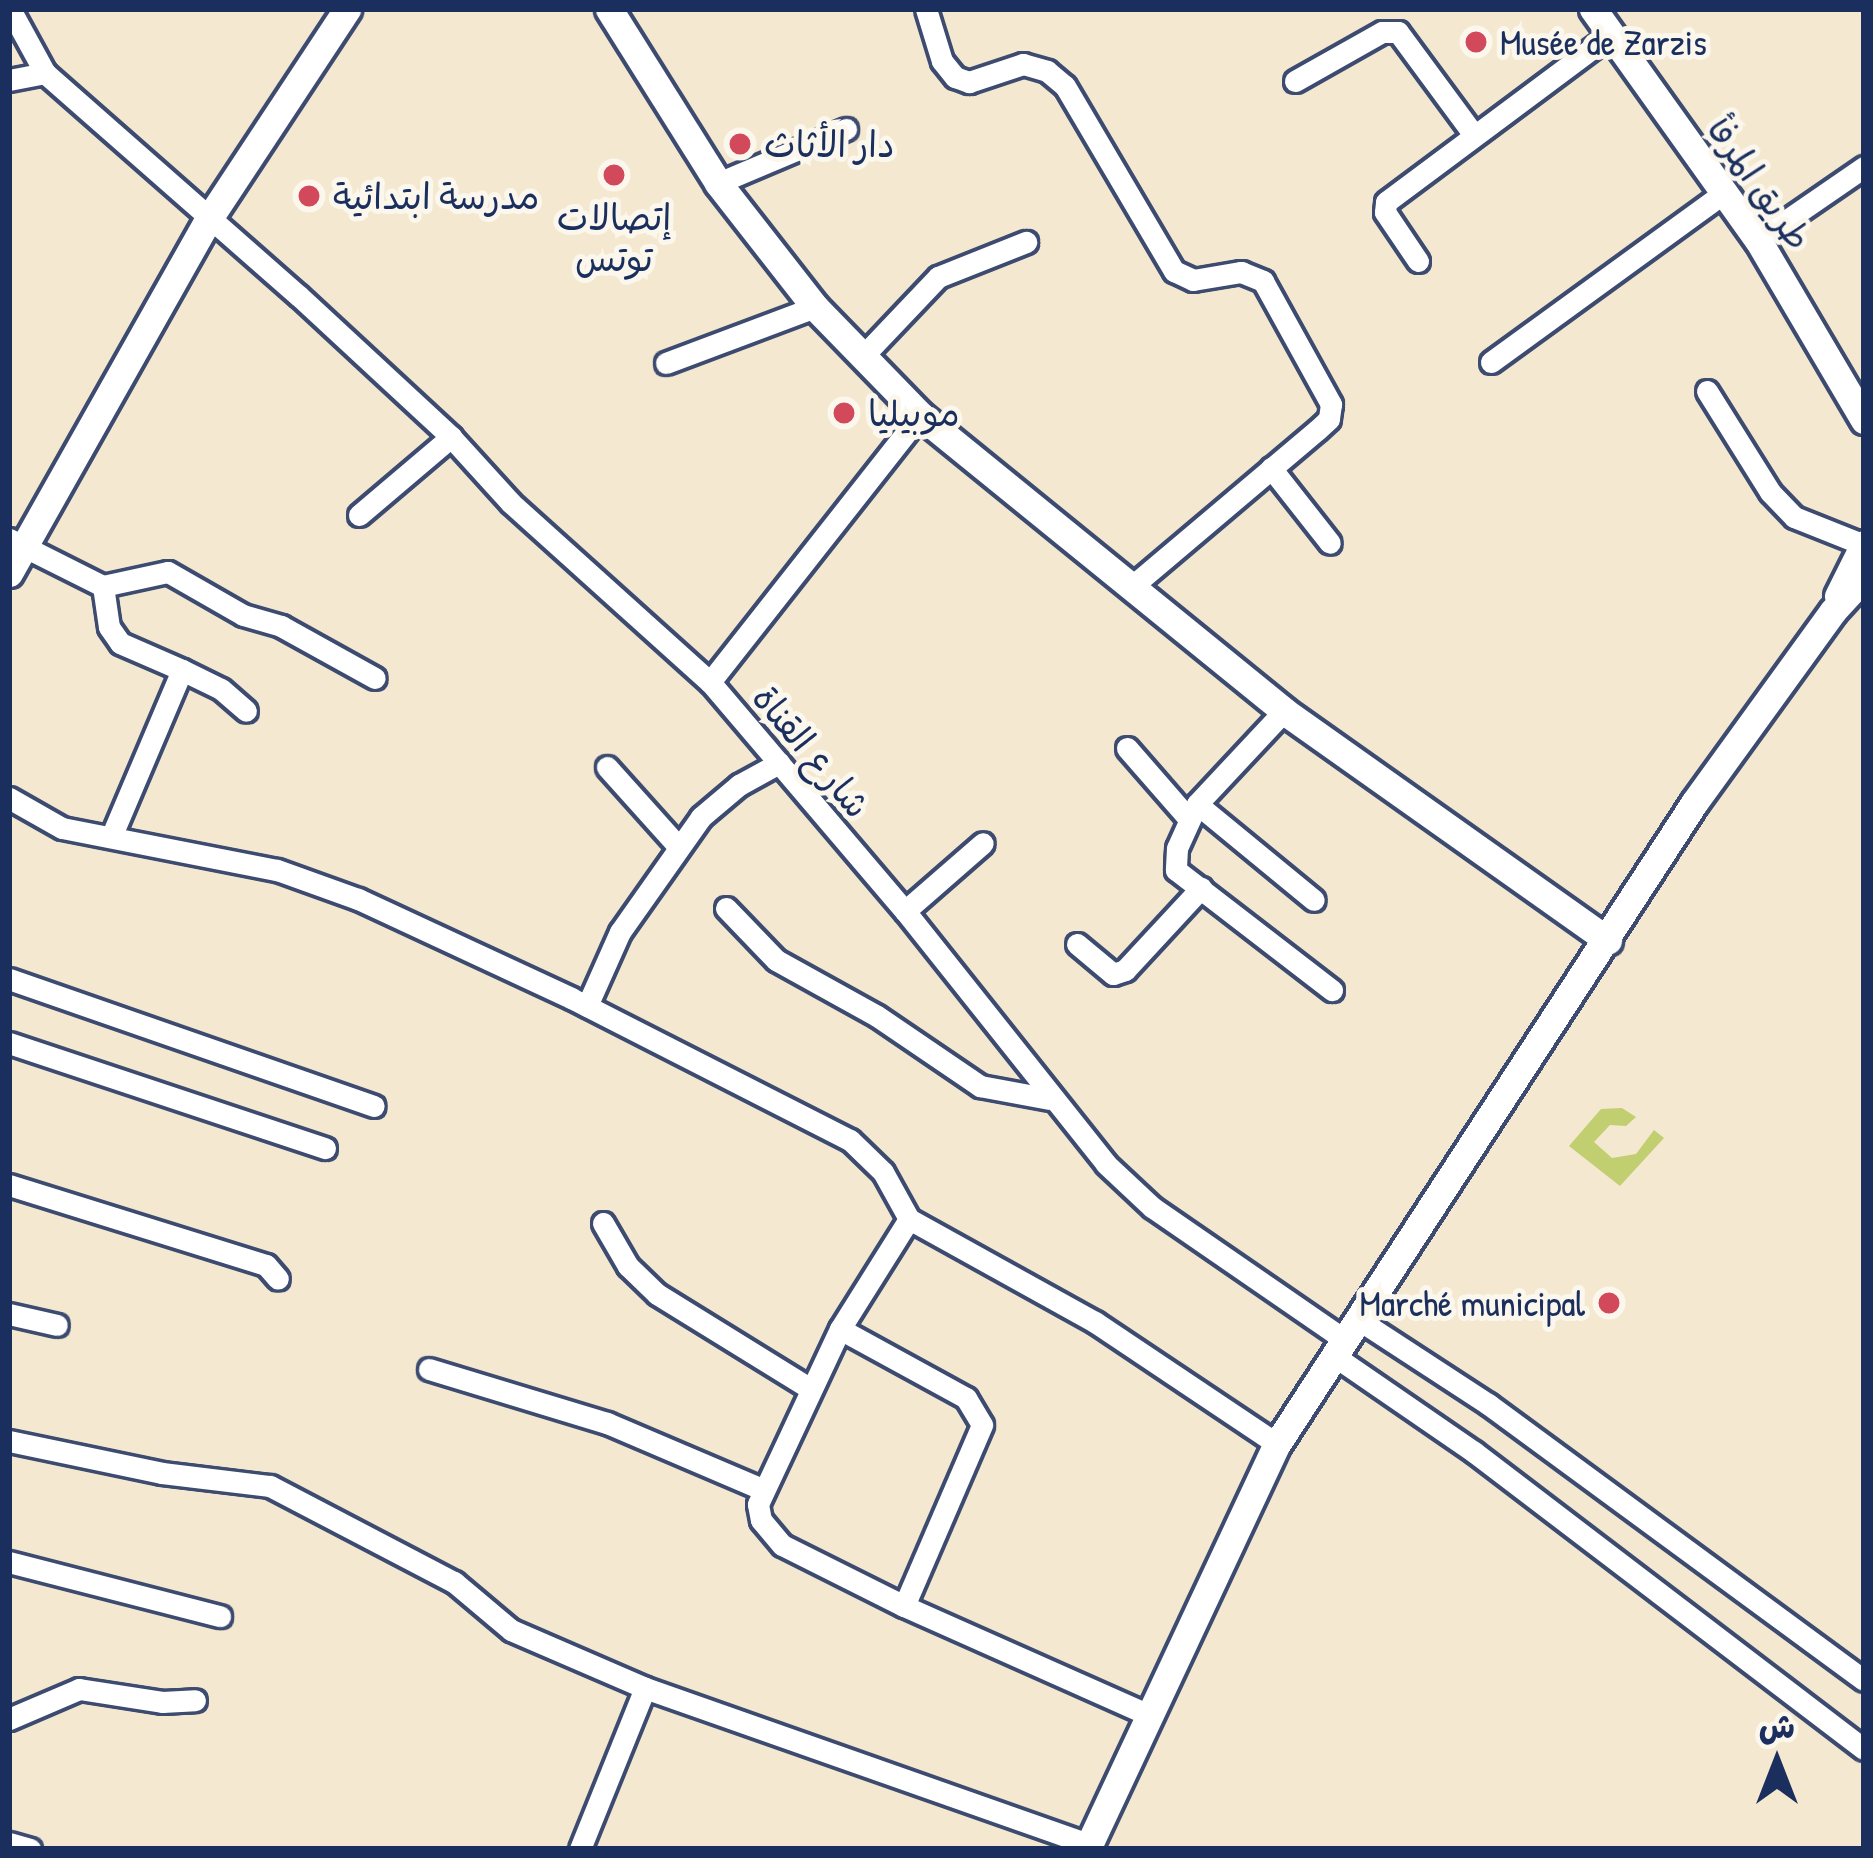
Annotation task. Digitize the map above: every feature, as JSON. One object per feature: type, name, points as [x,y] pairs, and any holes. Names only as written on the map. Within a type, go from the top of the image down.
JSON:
[{"type":"street","name":"شارع القناة","points":[[10,9],[45,73],[451,437],[511,503],[710,682],[904,911],[1050,1099],[1152,1207],[1344,1337]]},
{"type":"street","points":[[9,573],[15,542],[208,220],[347,9]]},
{"type":"street","points":[[609,9],[718,183],[815,307],[920,415],[1284,711],[1608,940]]},
{"type":"street","points":[[926,9],[942,61],[955,77],[969,82],[1023,64],[1048,71],[1065,86],[1174,271],[1193,280],[1241,272],[1262,281],[1331,404],[1329,419],[1130,588]]},
{"type":"street","name":"طريق المرفأ","points":[[1593,9],[1758,240],[1822,342]]},
{"type":"street","points":[[1295,81],[1382,32],[1398,32],[1474,135]]},
{"type":"street","points":[[1418,261],[1384,212],[1386,202],[1610,35]]},
{"type":"street","points":[[9,80],[45,73]]},
{"type":"street","points":[[718,183],[846,129]]},
{"type":"street","points":[[1758,240],[1864,166]]},
{"type":"street","points":[[1491,362],[1724,193]]},
{"type":"street","points":[[863,356],[938,277],[1026,242]]},
{"type":"street","points":[[666,363],[815,307]]},
{"type":"street","points":[[1822,342],[1864,380]]},
{"type":"street","points":[[1822,342],[1864,420]]},
{"type":"street","points":[[1707,391],[1770,492],[1793,517],[1864,544],[1833,611]]},
{"type":"street","points":[[710,682],[920,415]]},
{"type":"street","points":[[359,515],[451,437]]},
{"type":"street","points":[[1271,468],[1330,543]]},
{"type":"street","points":[[15,542],[103,586],[168,572],[243,615],[280,626],[375,678]]},
{"type":"street","points":[[9,1441],[162,1472],[270,1486],[454,1582],[511,1630],[645,1688],[1088,1847],[1277,1444],[1694,803],[1833,611],[1864,577]]},
{"type":"street","points":[[103,586],[109,627],[120,643],[221,689],[246,711]]},
{"type":"street","points":[[112,835],[182,670]]},
{"type":"street","points":[[1284,711],[1192,811],[1176,870],[1332,991]]},
{"type":"street","points":[[1127,748],[1192,811],[1314,900]]},
{"type":"street","points":[[586,1006],[620,932],[678,846],[726,796],[779,763]]},
{"type":"street","points":[[607,767],[678,846]]},
{"type":"street","points":[[9,798],[62,827],[277,870],[358,899],[586,1006],[850,1141],[883,1172],[908,1219],[1095,1322],[1277,1444]]},
{"type":"street","points":[[904,911],[983,843]]},
{"type":"street","points":[[1077,944],[1113,974],[1125,970],[1201,889]]},
{"type":"street","points":[[726,908],[776,960],[877,1016],[980,1086],[1050,1099]]},
{"type":"street","points":[[9,979],[374,1106]]},
{"type":"street","points":[[9,1043],[325,1148]]},
{"type":"street","points":[[9,1185],[266,1265],[278,1279]]},
{"type":"street","points":[[908,1219],[840,1329],[811,1388],[762,1489],[761,1520],[782,1545],[904,1606],[1147,1714]]},
{"type":"street","points":[[603,1223],[628,1266],[657,1294],[811,1388]]},
{"type":"street","points":[[9,1314],[57,1325]]},
{"type":"street","points":[[840,1329],[966,1398],[982,1425],[904,1606]]},
{"type":"street","points":[[1344,1337],[1488,1404],[1864,1680]]},
{"type":"street","points":[[1344,1337],[1474,1452],[1864,1749]]},
{"type":"street","points":[[429,1369],[608,1423],[762,1489]]},
{"type":"street","points":[[9,1562],[220,1616]]},
{"type":"street","points":[[580,1849],[645,1688]]},
{"type":"street","points":[[9,1719],[79,1689],[162,1702],[195,1700]]},
{"type":"street","points":[[9,1843],[30,1849]]},
{"type":"green space","points":[[1622,1108],[1636,1117],[1626,1126],[1610,1125],[1594,1142],[1612,1158],[1636,1154],[1654,1130],[1664,1138],[1620,1186],[1569,1146],[1601,1109]]},
{"type":"place","name":"Musée de Zarzis","points":[[1476,42]]},
{"type":"place","name":"دار الأثاث","points":[[740,144]]},
{"type":"place","name":"إتصالات توتس","points":[[614,175]]},
{"type":"place","name":"مدرسة ابتدائية","points":[[309,196]]},
{"type":"place","name":"موبيليا","points":[[844,413]]},
{"type":"place","name":"Marché municipal","points":[[1609,1303]]}]
